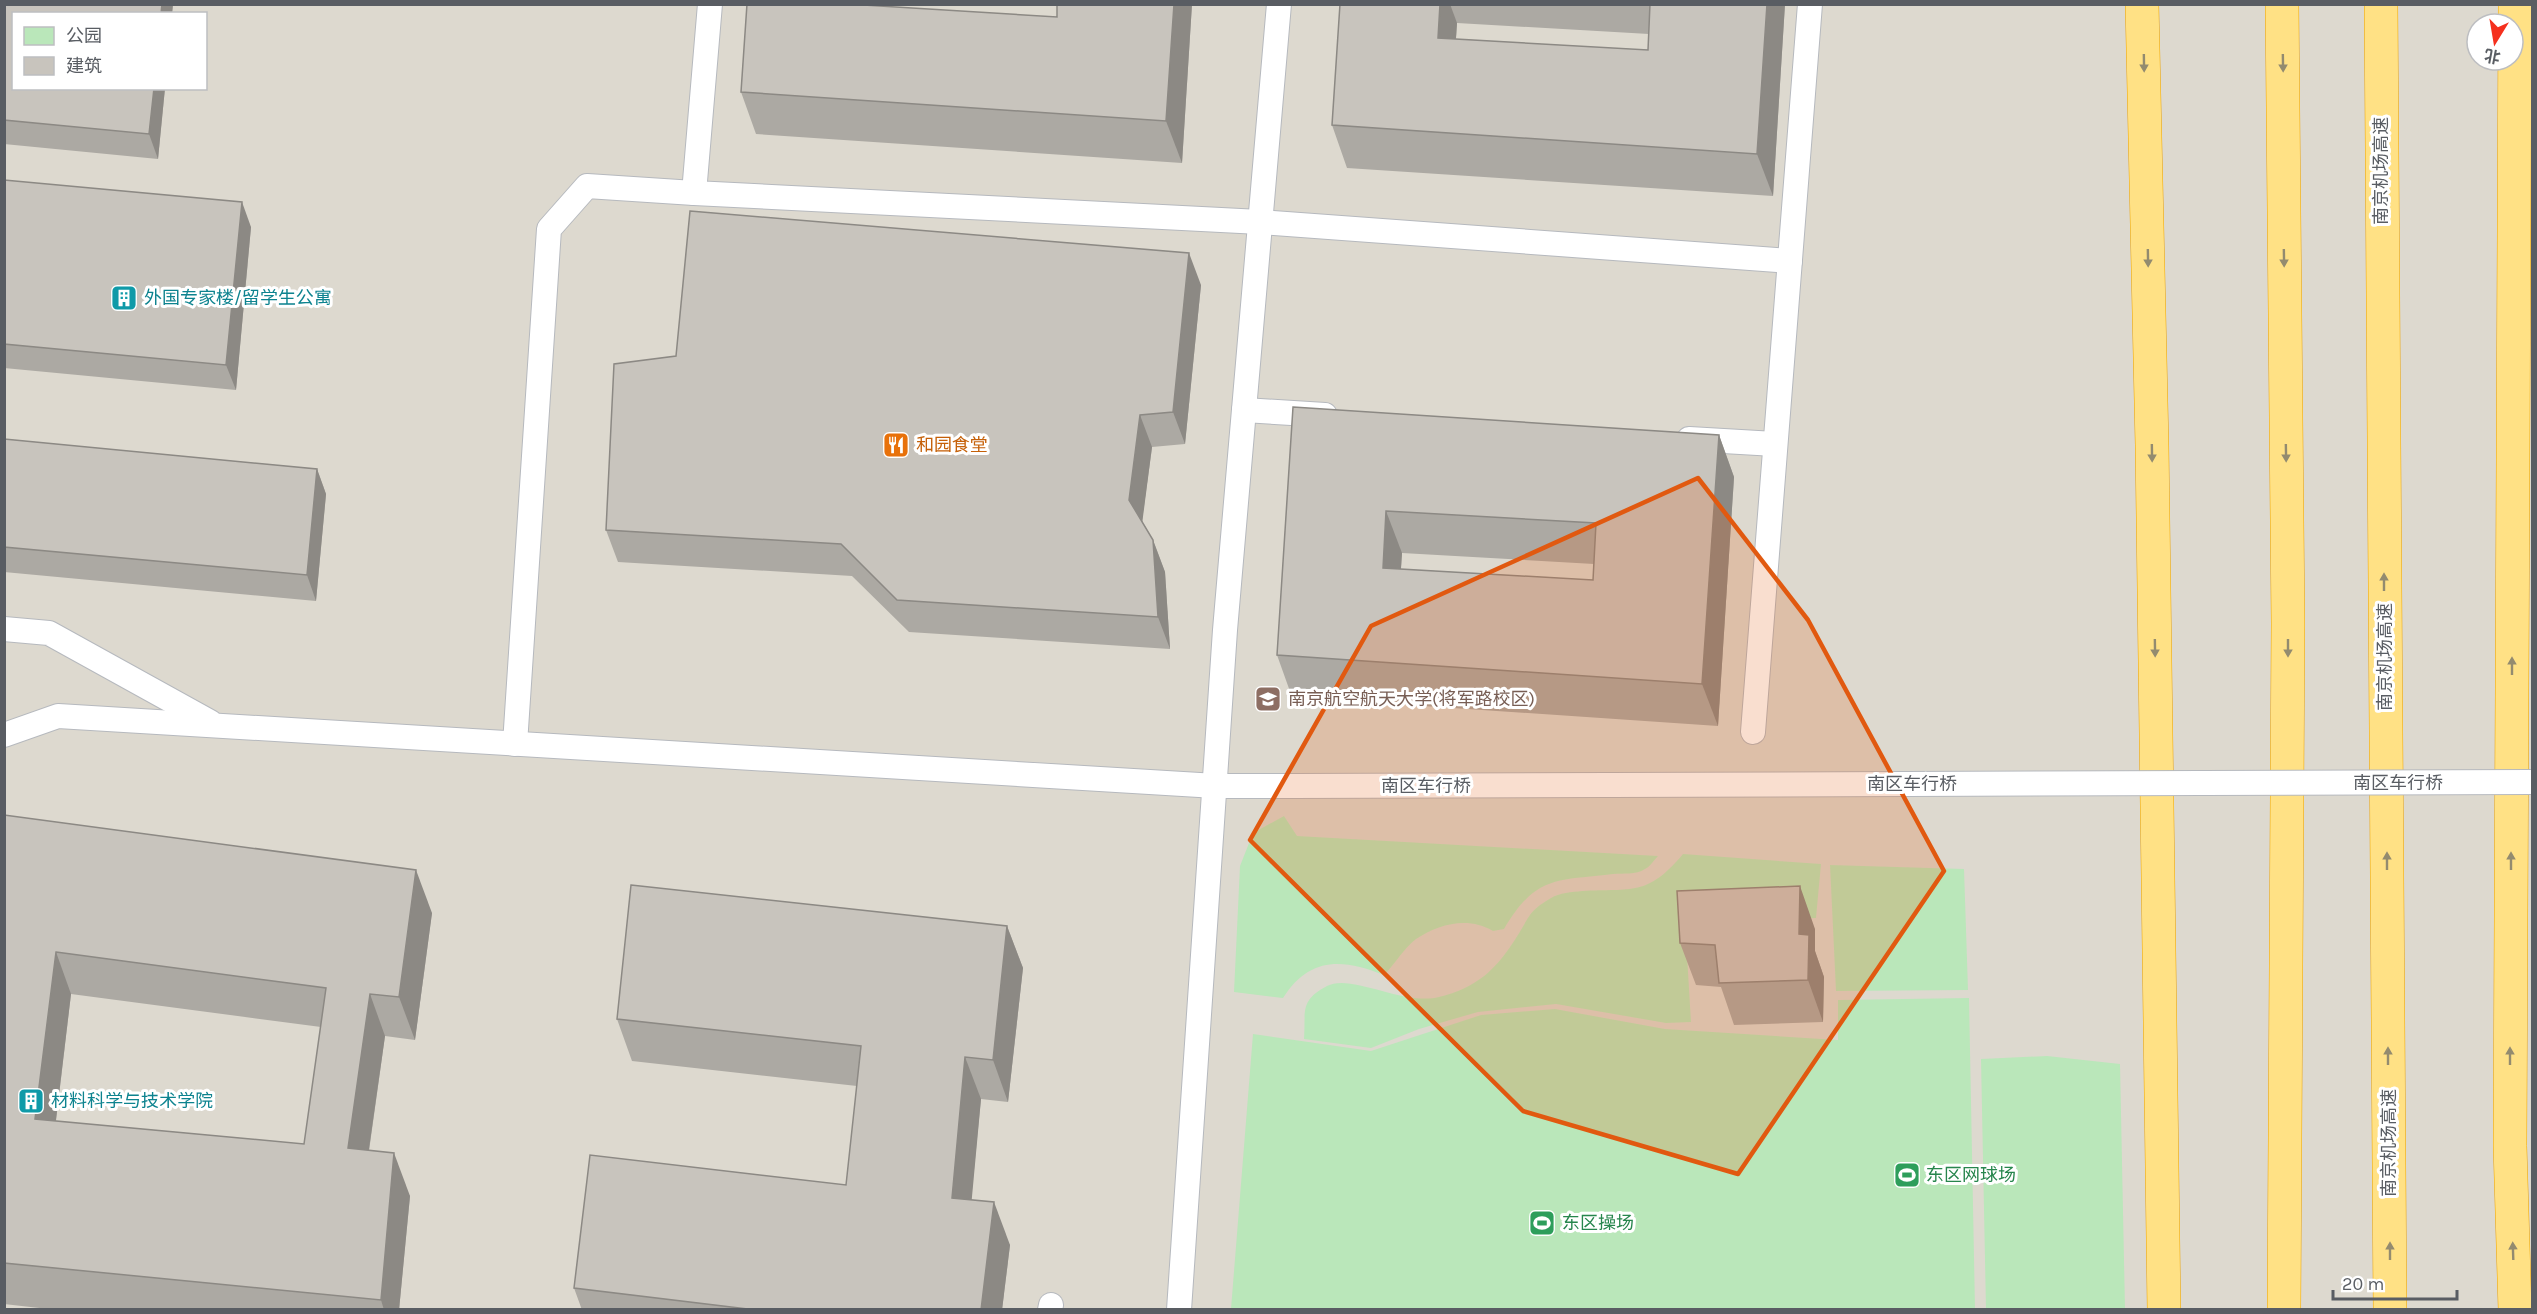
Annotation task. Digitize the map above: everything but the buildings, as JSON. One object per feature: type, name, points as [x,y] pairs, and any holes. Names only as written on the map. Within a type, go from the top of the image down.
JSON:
[{"type":"highway","points":[[2142,4],[2152,445],[2164,1310]]},
{"type":"highway","points":[[2282,4],[2288,623],[2284,1310]]},
{"type":"highway","name":"南京机场高速","points":[[2381,4],[2390,1310]]},
{"type":"highway","points":[[2515,4],[2510,1146],[2515,1310]]},
{"type":"lane","points":[[694,193],[710,4]]},
{"type":"lane","points":[[1179,1310],[1225,630],[1280,4]]},
{"type":"lane","points":[[1753,732],[1810,4]]},
{"type":"lane","points":[[515,744],[549,229],[587,186],[1260,222],[1790,261]]},
{"type":"lane","points":[[1244,410],[1350,417]]},
{"type":"lane","points":[[1669,437],[1775,444]]},
{"type":"lane","points":[[4,629],[49,633],[214,725]]},
{"type":"lane","name":"南区车行桥","points":[[4,735],[58,716],[1216,786],[2532,782]]},
{"type":"highlighted area","points":[[1698,478],[1808,620],[1944,871],[1738,1174],[1523,1111],[1250,840],[1371,626]]},
{"type":"shaded area","name":"南京航空航天大学(将军路校区)","points":[[5,5],[2532,5],[2532,1309],[5,1309]]},
{"type":"green space","points":[[1284,816],[1297,836],[1658,856],[1649,867],[1638,872],[1576,878],[1549,884],[1527,899],[1504,929],[1493,931],[1483,926],[1464,923],[1434,929],[1416,939],[1384,975],[1354,966],[1327,965],[1315,968],[1304,975],[1283,998],[1234,992],[1240,866],[1253,833]]},
{"type":"green space","points":[[1683,854],[1821,864],[1816,918],[1685,921],[1691,1022],[1666,1023],[1556,1004],[1478,1012],[1419,1029],[1371,1048],[1304,1039],[1308,1002],[1318,991],[1327,986],[1337,983],[1350,984],[1425,999],[1452,993],[1474,983],[1493,968],[1533,911],[1551,898],[1574,892],[1638,888],[1659,878]]},
{"type":"green space","points":[[1830,865],[1964,869],[1968,990],[1836,991]]},
{"type":"green space","points":[[1969,998],[1975,1309],[1231,1309],[1253,1034],[1371,1051],[1481,1015],[1555,1009],[1665,1029],[1838,1040],[1838,1000]]},
{"type":"green space","points":[[2047,1056],[2120,1064],[2125,1309],[1986,1309],[1981,1059]]},
{"type":"place","name":"外国专家楼/留学生公寓","points":[[124,298]]},
{"type":"place","name":"和园食堂","points":[[896,445]]},
{"type":"place","name":"南京航空航天大学(将军路校区)","points":[[1268,699]]},
{"type":"place","name":"材料科学与技术学院","points":[[31,1101]]},
{"type":"place","name":"东区网球场","points":[[1907,1175]]},
{"type":"place","name":"东区操场","points":[[1542,1223]]}]
